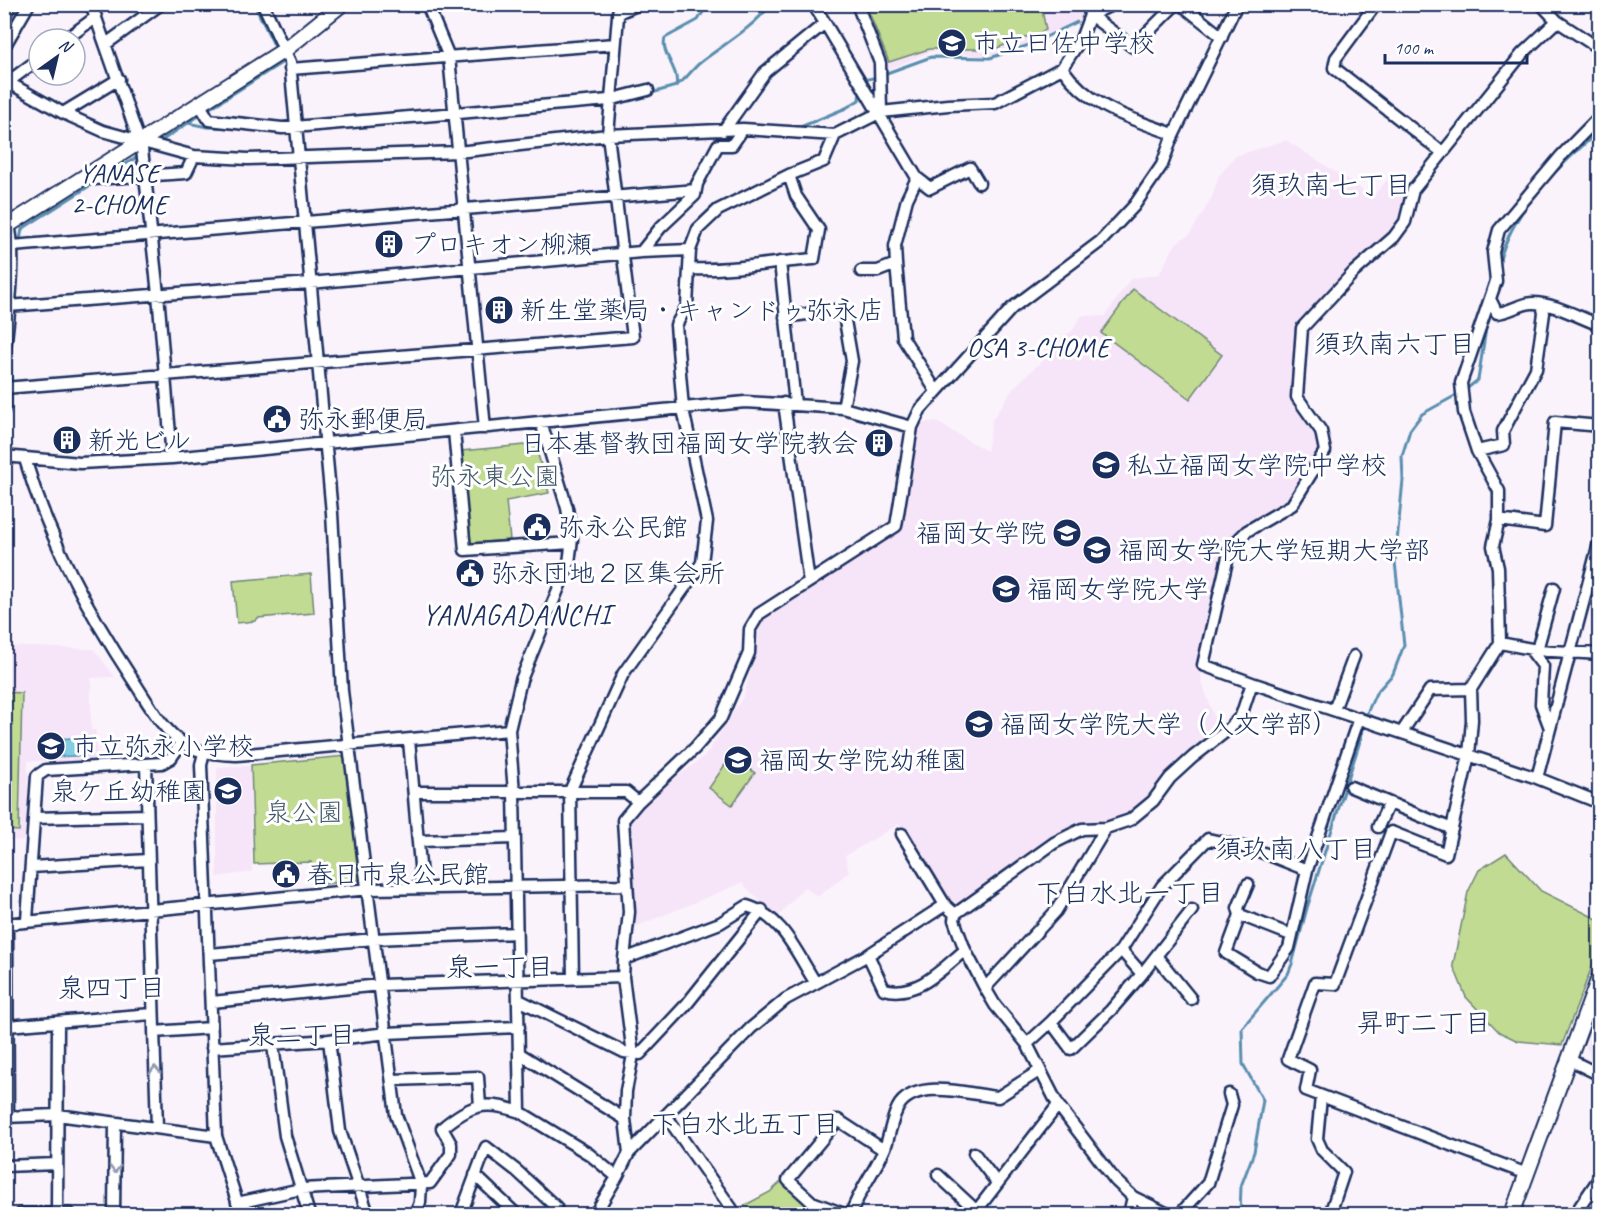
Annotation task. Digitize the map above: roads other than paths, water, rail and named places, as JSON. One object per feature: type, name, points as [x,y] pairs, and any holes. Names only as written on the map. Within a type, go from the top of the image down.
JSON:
[{"type":"main road","points":[[8,226],[143,148],[203,109],[342,4]]},
{"type":"main road","points":[[1512,1215],[1599,975]]},
{"type":"street","points":[[4,46],[29,4]]},
{"type":"street","points":[[91,4],[143,148],[172,458]]},
{"type":"street","points":[[106,44],[161,4]]},
{"type":"street","points":[[263,4],[290,69],[325,444],[342,691],[396,1115],[421,1184],[420,1202],[416,1215]]},
{"type":"street","points":[[427,4],[449,57],[485,428]]},
{"type":"street","points":[[10,388],[317,365],[633,337],[608,135],[618,9],[639,4]]},
{"type":"street","points":[[813,4],[881,112],[917,178],[930,188],[970,168],[979,183]]},
{"type":"street","points":[[857,4],[880,63],[881,112]]},
{"type":"street","points":[[1089,10],[1114,4]]},
{"type":"street","points":[[1089,10],[1133,47],[1176,4]]},
{"type":"street","points":[[1181,4],[1222,37]]},
{"type":"street","points":[[629,1154],[625,1119],[626,1091],[633,1055],[623,977],[629,912],[623,820],[638,802],[695,748],[721,718],[749,653],[750,629],[759,614],[896,526],[912,427],[920,410],[1012,308],[1101,241],[1134,206],[1162,165],[1173,134],[1238,4]]},
{"type":"street","points":[[1376,4],[1336,58],[1334,68],[1443,153]]},
{"type":"street","points":[[1542,5],[1557,21],[1599,49]]},
{"type":"street","points":[[27,67],[6,81],[63,113],[143,148],[159,147],[194,156],[248,159],[458,152],[608,135],[743,129],[835,135],[881,112],[995,103],[1062,68],[1081,39],[1089,10]]},
{"type":"street","points":[[82,27],[96,17]]},
{"type":"street","points":[[1557,21],[1522,54],[1413,190],[1405,222],[1394,237],[1354,272],[1302,328],[1297,397],[1321,431],[1326,451],[1292,505],[1247,531],[1230,548],[1203,665],[1537,778],[1599,803]]},
{"type":"street","points":[[723,131],[765,72],[825,23]]},
{"type":"street","points":[[290,69],[615,44]]},
{"type":"street","points":[[1062,68],[1075,87],[1095,102],[1173,134]]},
{"type":"street","points":[[63,113],[119,79]]},
{"type":"street","points":[[203,109],[209,120],[282,128],[295,125],[609,104],[648,90]]},
{"type":"street","points":[[1527,1174],[1306,1090],[1310,1070],[1288,1059],[1315,983],[1335,984],[1391,832],[1446,854],[1469,755],[1473,720],[1471,689],[1500,643],[1498,568],[1493,546],[1499,520],[1499,491],[1477,451],[1464,412],[1461,383],[1496,281],[1493,252],[1499,230],[1561,156],[1599,116]]},
{"type":"street","points":[[641,252],[661,227],[695,195],[718,145],[732,145],[743,129]]},
{"type":"street","points":[[573,979],[570,791],[623,674],[702,563],[707,520],[683,409],[676,326],[687,306],[691,269],[690,250],[698,229],[718,210],[789,175],[824,161],[835,135]]},
{"type":"street","points":[[91,177],[186,173],[194,156]]},
{"type":"street","points":[[691,269],[727,271],[753,264],[814,259],[819,230],[795,196],[789,175]]},
{"type":"street","points":[[917,178],[907,199],[896,246],[896,264],[903,338],[936,391]]},
{"type":"street","points":[[18,246],[696,190]]},
{"type":"street","points":[[4,210],[8,226],[18,246],[14,305],[4,361]]},
{"type":"street","points":[[14,305],[310,283],[624,256],[641,252],[690,250]]},
{"type":"street","points":[[780,262],[786,317],[790,404],[809,582]]},
{"type":"street","points":[[861,271],[878,271],[896,264]]},
{"type":"street","points":[[1490,299],[1497,313],[1507,312],[1530,303],[1542,304],[1599,325]]},
{"type":"street","points":[[1477,451],[1504,445],[1503,430],[1536,369],[1544,313],[1542,304]]},
{"type":"street","points":[[786,317],[843,309],[852,361],[843,408]]},
{"type":"street","points":[[4,456],[80,463],[172,458],[745,402],[843,408],[912,427]]},
{"type":"street","points":[[520,1112],[514,792],[509,730],[521,680],[546,614],[569,563],[572,543],[567,508],[541,422]]},
{"type":"street","points":[[1499,520],[1545,526],[1555,422],[1599,426]]},
{"type":"street","points":[[454,431],[465,550],[572,543]]},
{"type":"street","points":[[26,459],[61,559],[96,625],[155,714],[182,741],[204,753],[237,755],[509,730]]},
{"type":"street","points":[[1537,778],[1599,539]]},
{"type":"street","points":[[1550,728],[1541,704],[1543,666],[1533,649],[1554,588]]},
{"type":"street","points":[[1500,643],[1533,649],[1599,654]]},
{"type":"street","points":[[1334,710],[1354,656]]},
{"type":"street","points":[[1168,1215],[1132,1197],[1115,1180],[1058,1105],[1027,1044],[994,1005],[965,950],[954,920],[955,914],[1054,843],[1083,829],[1106,828],[1130,820],[1153,801],[1170,778],[1229,729],[1241,716],[1252,683]]},
{"type":"street","points":[[1402,732],[1430,690],[1471,689]]},
{"type":"street","points":[[1248,884],[1238,908],[1240,915],[1226,953],[1257,972],[1269,976],[1288,948],[1307,870],[1359,718]]},
{"type":"street","points":[[409,740],[420,841],[422,888]]},
{"type":"street","points":[[27,920],[37,776],[46,770],[162,763],[171,758],[182,741]]},
{"type":"street","points":[[204,753],[201,765],[209,905],[216,1136],[241,1215]]},
{"type":"street","points":[[146,764],[157,1128]]},
{"type":"street","points":[[1351,787],[1452,829]]},
{"type":"street","points":[[414,792],[626,792],[638,802]]},
{"type":"street","points":[[1378,827],[1389,803]]},
{"type":"street","points":[[34,818],[147,815]]},
{"type":"street","points":[[985,988],[1056,911],[1106,828]]},
{"type":"street","points":[[902,834],[945,905],[955,914]]},
{"type":"street","points":[[420,841],[514,838]]},
{"type":"street","points":[[1027,1044],[1121,950],[1162,886],[1208,838],[1257,850],[1307,870]]},
{"type":"street","points":[[31,867],[148,860]]},
{"type":"street","points":[[216,1136],[57,1115],[6,1117],[8,1026],[6,924],[27,920],[369,889],[626,885]]},
{"type":"street","points":[[595,1215],[629,1154],[752,1028],[786,999],[868,955],[945,905]]},
{"type":"street","points":[[624,959],[720,923],[747,906],[762,910],[777,921],[815,982]]},
{"type":"street","points":[[519,1000],[633,1055],[640,1054],[686,1005],[762,910]]},
{"type":"street","points":[[1051,1022],[1071,1048],[1111,1010],[1157,957],[1192,910]]},
{"type":"street","points":[[1240,915],[1292,935]]},
{"type":"street","points":[[210,954],[374,939],[516,933]]},
{"type":"street","points":[[868,955],[884,989],[893,992],[912,990],[965,950]]},
{"type":"street","points":[[1121,950],[1142,974]]},
{"type":"street","points":[[1157,957],[1176,977],[1191,999]]},
{"type":"street","points":[[212,1002],[380,985],[623,977]]},
{"type":"street","points":[[8,1026],[152,1014]]},
{"type":"street","points":[[57,1214],[58,1022]]},
{"type":"street","points":[[212,1048],[273,1045],[387,1033],[519,1027]]},
{"type":"street","points":[[154,1032],[211,1028]]},
{"type":"street","points":[[329,1040],[340,1131],[368,1215]]},
{"type":"street","points":[[273,1045],[285,1136],[309,1215]]},
{"type":"street","points":[[520,1054],[625,1119]]},
{"type":"street","points":[[1570,1060],[1599,1075]]},
{"type":"street","points":[[851,1215],[858,1195],[884,1150],[900,1105],[912,1094],[950,1089],[998,1097],[1039,1071]]},
{"type":"street","points":[[392,1080],[478,1077],[480,1106]]},
{"type":"street","points":[[1179,1215],[1208,1183],[1232,1105],[1229,1094]]},
{"type":"street","points":[[1321,1097],[1317,1139],[1322,1150],[1344,1172],[1330,1215]]},
{"type":"street","points":[[237,1203],[301,1189],[430,1183],[451,1154],[451,1144],[442,1128],[460,1113],[480,1106],[497,1104],[520,1112],[588,1154],[617,1177]]},
{"type":"street","points":[[938,1175],[977,1214],[997,1183],[1058,1105]]},
{"type":"street","points":[[667,1117],[732,1209]]},
{"type":"street","points":[[844,1215],[812,1202],[788,1180],[838,1120],[884,1150]]},
{"type":"street","points":[[114,1215],[115,1123]]},
{"type":"street","points":[[461,1215],[486,1147],[517,1171],[556,1207],[552,1215]]},
{"type":"street","points":[[974,1153],[997,1183]]},
{"type":"street","points":[[4,1166],[57,1164]]},
{"type":"street","points":[[475,1175],[516,1215]]},
{"type":"street","points":[[1575,1215],[1599,1177]]},
{"type":"street","points":[[1128,1215],[1132,1197]]},
{"type":"street","points":[[21,1215],[70,1215]]},
{"type":"water","points":[[90,737],[91,755],[56,757],[55,739]]},
{"type":"waterway","points":[[254,4],[277,51]]},
{"type":"waterway","points":[[624,101],[676,86],[675,74],[665,50],[665,38],[698,20],[708,4]]},
{"type":"waterway","points":[[677,85],[701,62],[747,28],[771,4]]},
{"type":"waterway","points":[[884,74],[931,57],[990,58],[1029,45],[1077,22]]},
{"type":"waterway","points":[[207,110],[283,62],[280,57]]},
{"type":"waterway","points":[[864,84],[868,79],[878,77]]},
{"type":"waterway","points":[[798,128],[846,108],[859,100],[860,90]]},
{"type":"waterway","points":[[445,119],[557,110]]},
{"type":"waterway","points":[[188,123],[202,114]]},
{"type":"waterway","points":[[158,143],[188,123],[207,127],[238,128]]},
{"type":"waterway","points":[[1499,263],[1515,224],[1526,207],[1553,174],[1600,130]]},
{"type":"waterway","points":[[110,174],[140,155]]},
{"type":"waterway","points":[[17,256],[22,229],[94,183]]},
{"type":"waterway","points":[[1465,390],[1478,380],[1487,322]]},
{"type":"waterway","points":[[11,340],[11,385]]},
{"type":"waterway","points":[[4,424],[11,408],[11,391]]},
{"type":"waterway","points":[[1240,1214],[1241,1186],[1254,1152],[1263,1100],[1243,1064],[1242,1028],[1288,974],[1367,713],[1376,693],[1393,674],[1404,645],[1395,562],[1403,480],[1402,456],[1410,430],[1422,414],[1460,393]]},
{"type":"railway","points":[[4,25],[17,4]]},
{"type":"place","name":"市立曰佐中学校","points":[[952,43]]},
{"type":"place","name":"プロキオン柳瀬","points":[[389,244]]},
{"type":"place","name":"新生堂薬局・キャンドゥ弥永店","points":[[499,310]]},
{"type":"place","name":"弥永郵便局","points":[[277,419]]},
{"type":"place","name":"新光ビル","points":[[67,440]]},
{"type":"place","name":"日本基督教団福岡女学院教会","points":[[879,443]]},
{"type":"place","name":"私立福岡女学院中学校","points":[[1106,465]]},
{"type":"place","name":"弥永公民館","points":[[537,527]]},
{"type":"place","name":"福岡女学院","points":[[1067,533]]},
{"type":"place","name":"福岡女学院大学短期大学部","points":[[1097,550]]},
{"type":"place","name":"弥永団地２区集会所","points":[[470,573]]},
{"type":"place","name":"福岡女学院大学","points":[[1006,589]]},
{"type":"place","name":"福岡女学院大学（人文学部）","points":[[979,724]]},
{"type":"place","name":"市立弥永小学校","points":[[51,746]]},
{"type":"place","name":"福岡女学院幼稚園","points":[[738,760]]},
{"type":"place","name":"泉ケ丘幼稚園","points":[[228,791]]},
{"type":"place","name":"春日市泉公民館","points":[[286,874]]},
{"type":"district","name":"須玖南七丁目","points":[[1331,185]]},
{"type":"district","name":"YANASE 2-CHOME","points":[[119,188]]},
{"type":"district","name":"須玖南六丁目","points":[[1395,344]]},
{"type":"district","name":"OSA 3-CHOME","points":[[1038,347]]},
{"type":"district","name":"YANAGADANCHI","points":[[517,614]]},
{"type":"district","name":"須玖南八丁目","points":[[1296,849]]},
{"type":"district","name":"下白水北一丁目","points":[[1130,893]]},
{"type":"district","name":"泉一丁目","points":[[500,967]]},
{"type":"district","name":"泉四丁目","points":[[112,988]]},
{"type":"district","name":"昇町二丁目","points":[[1424,1023]]},
{"type":"district","name":"泉二丁目","points":[[302,1035]]},
{"type":"district","name":"下白水北五丁目","points":[[745,1124]]},
{"type":"park label","name":"弥永東公園","points":[[495,476]]},
{"type":"park label","name":"泉公園","points":[[304,812]]}]
